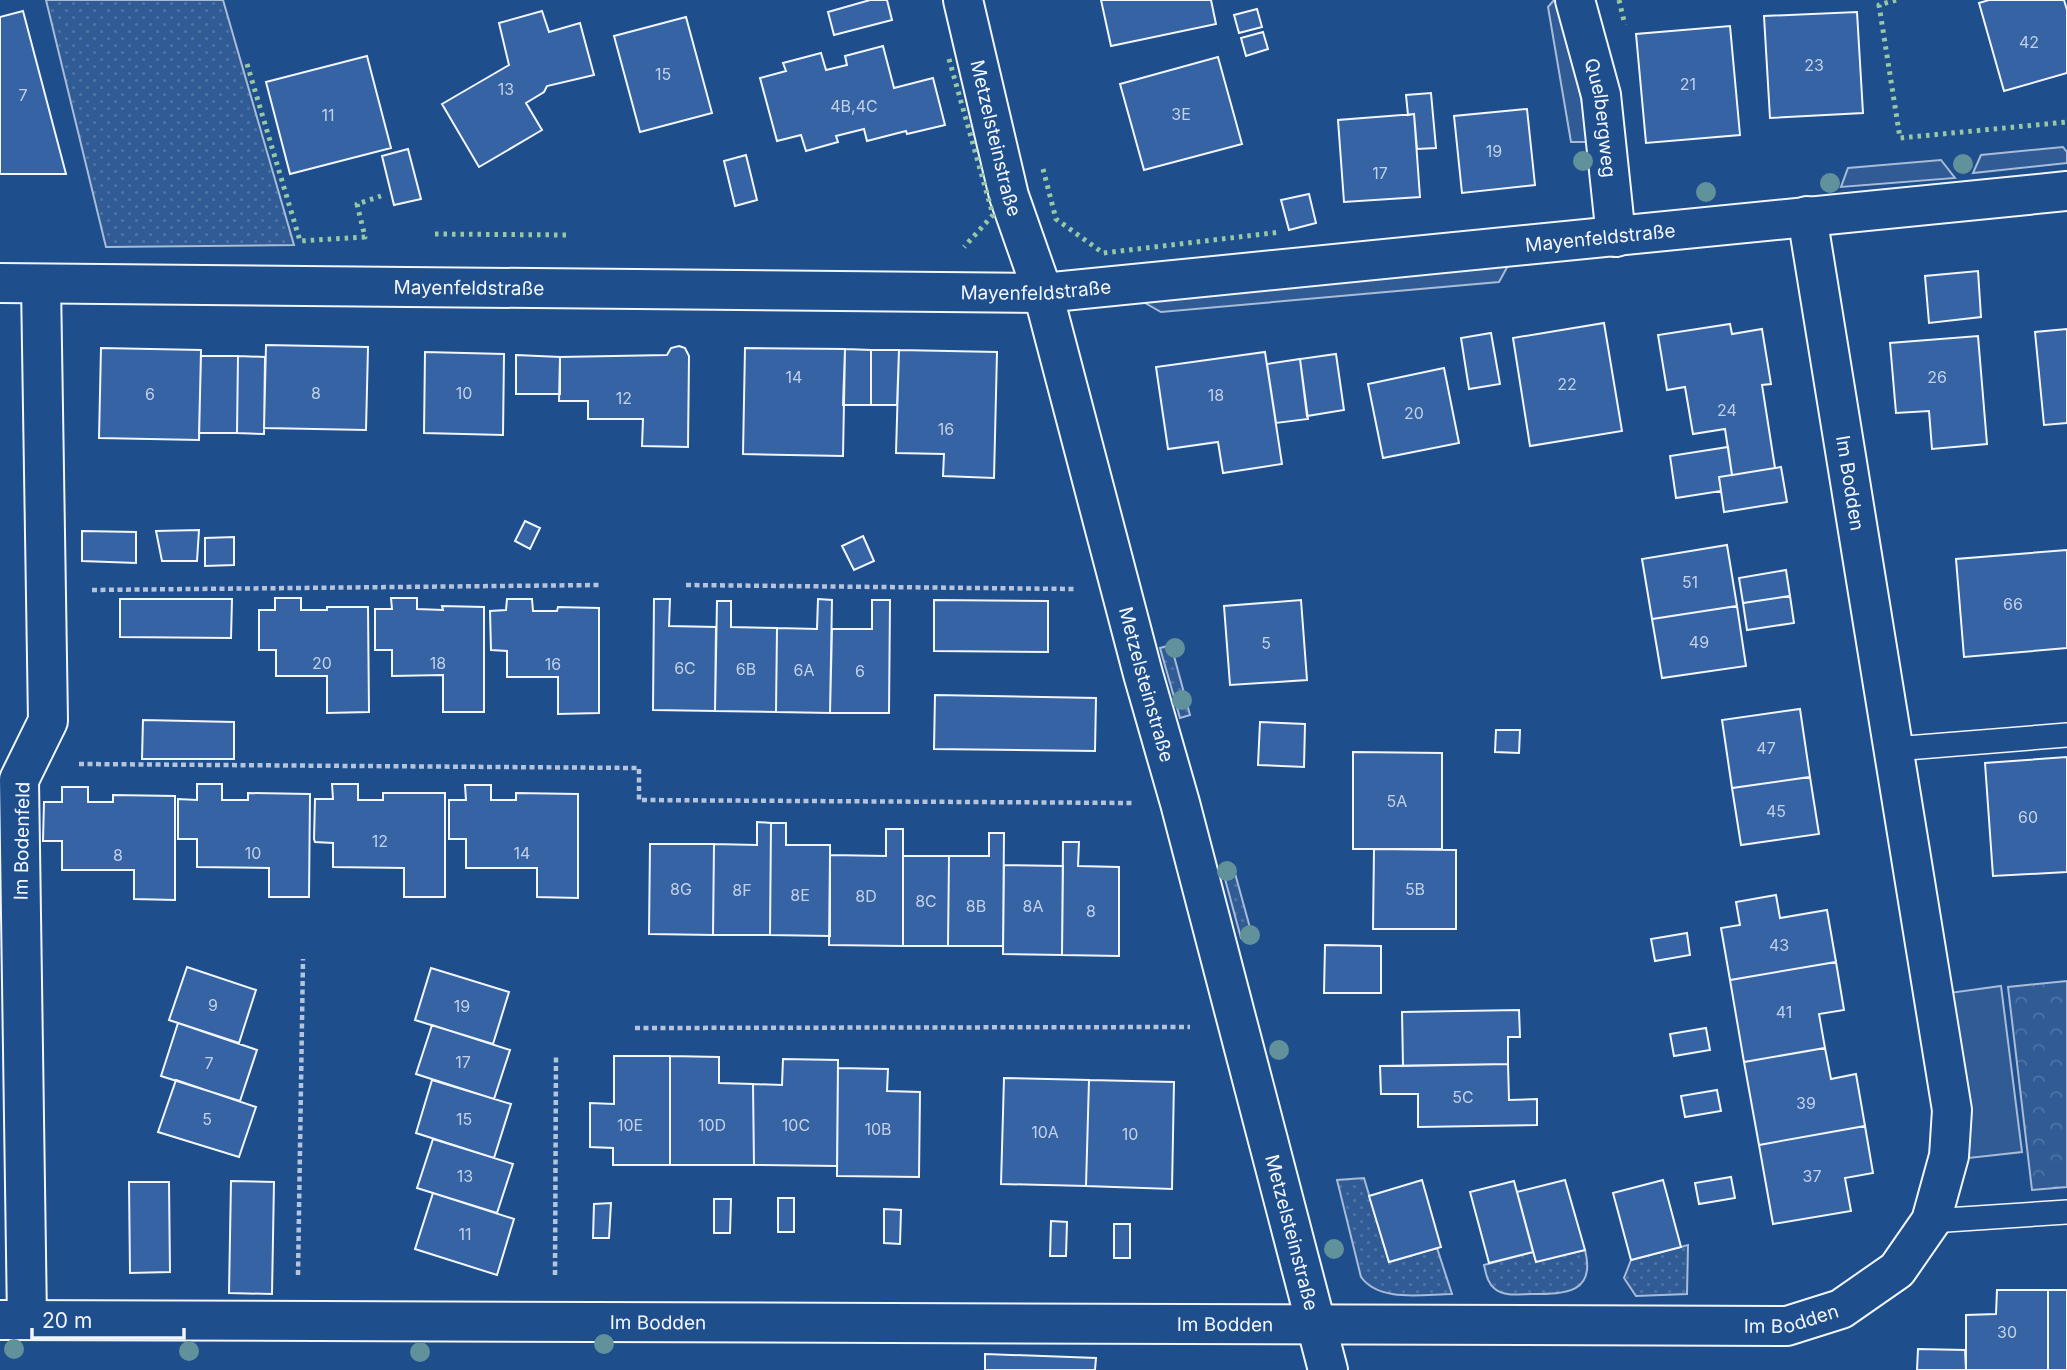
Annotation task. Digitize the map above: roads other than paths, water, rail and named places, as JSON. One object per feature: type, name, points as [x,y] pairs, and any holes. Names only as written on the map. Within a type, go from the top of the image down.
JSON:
[{"type":"street","name":"Metzelsteinstraße","points":[[963,0],[1009,196],[1043,293],[1328,1370]]},
{"type":"street","name":"Quelbergweg","points":[[1575,0],[1601,95],[1616,237]]},
{"type":"street","name":"Mayenfeldstraße","points":[[0,283],[1043,293],[2067,191]]},
{"type":"street","name":"Im Bodden","points":[[14,1320],[1787,1326],[1841,1310],[1897,1270],[1931,1221],[1950,1156],[1952,1110],[1807,216]]},
{"type":"street","name":"Im Bodenfeld","points":[[14,1320],[19,780],[48,721],[41,284]]},
{"type":"lane","points":[[1894,749],[2067,735]]},
{"type":"lane","points":[[1931,1221],[2067,1212]]}]
